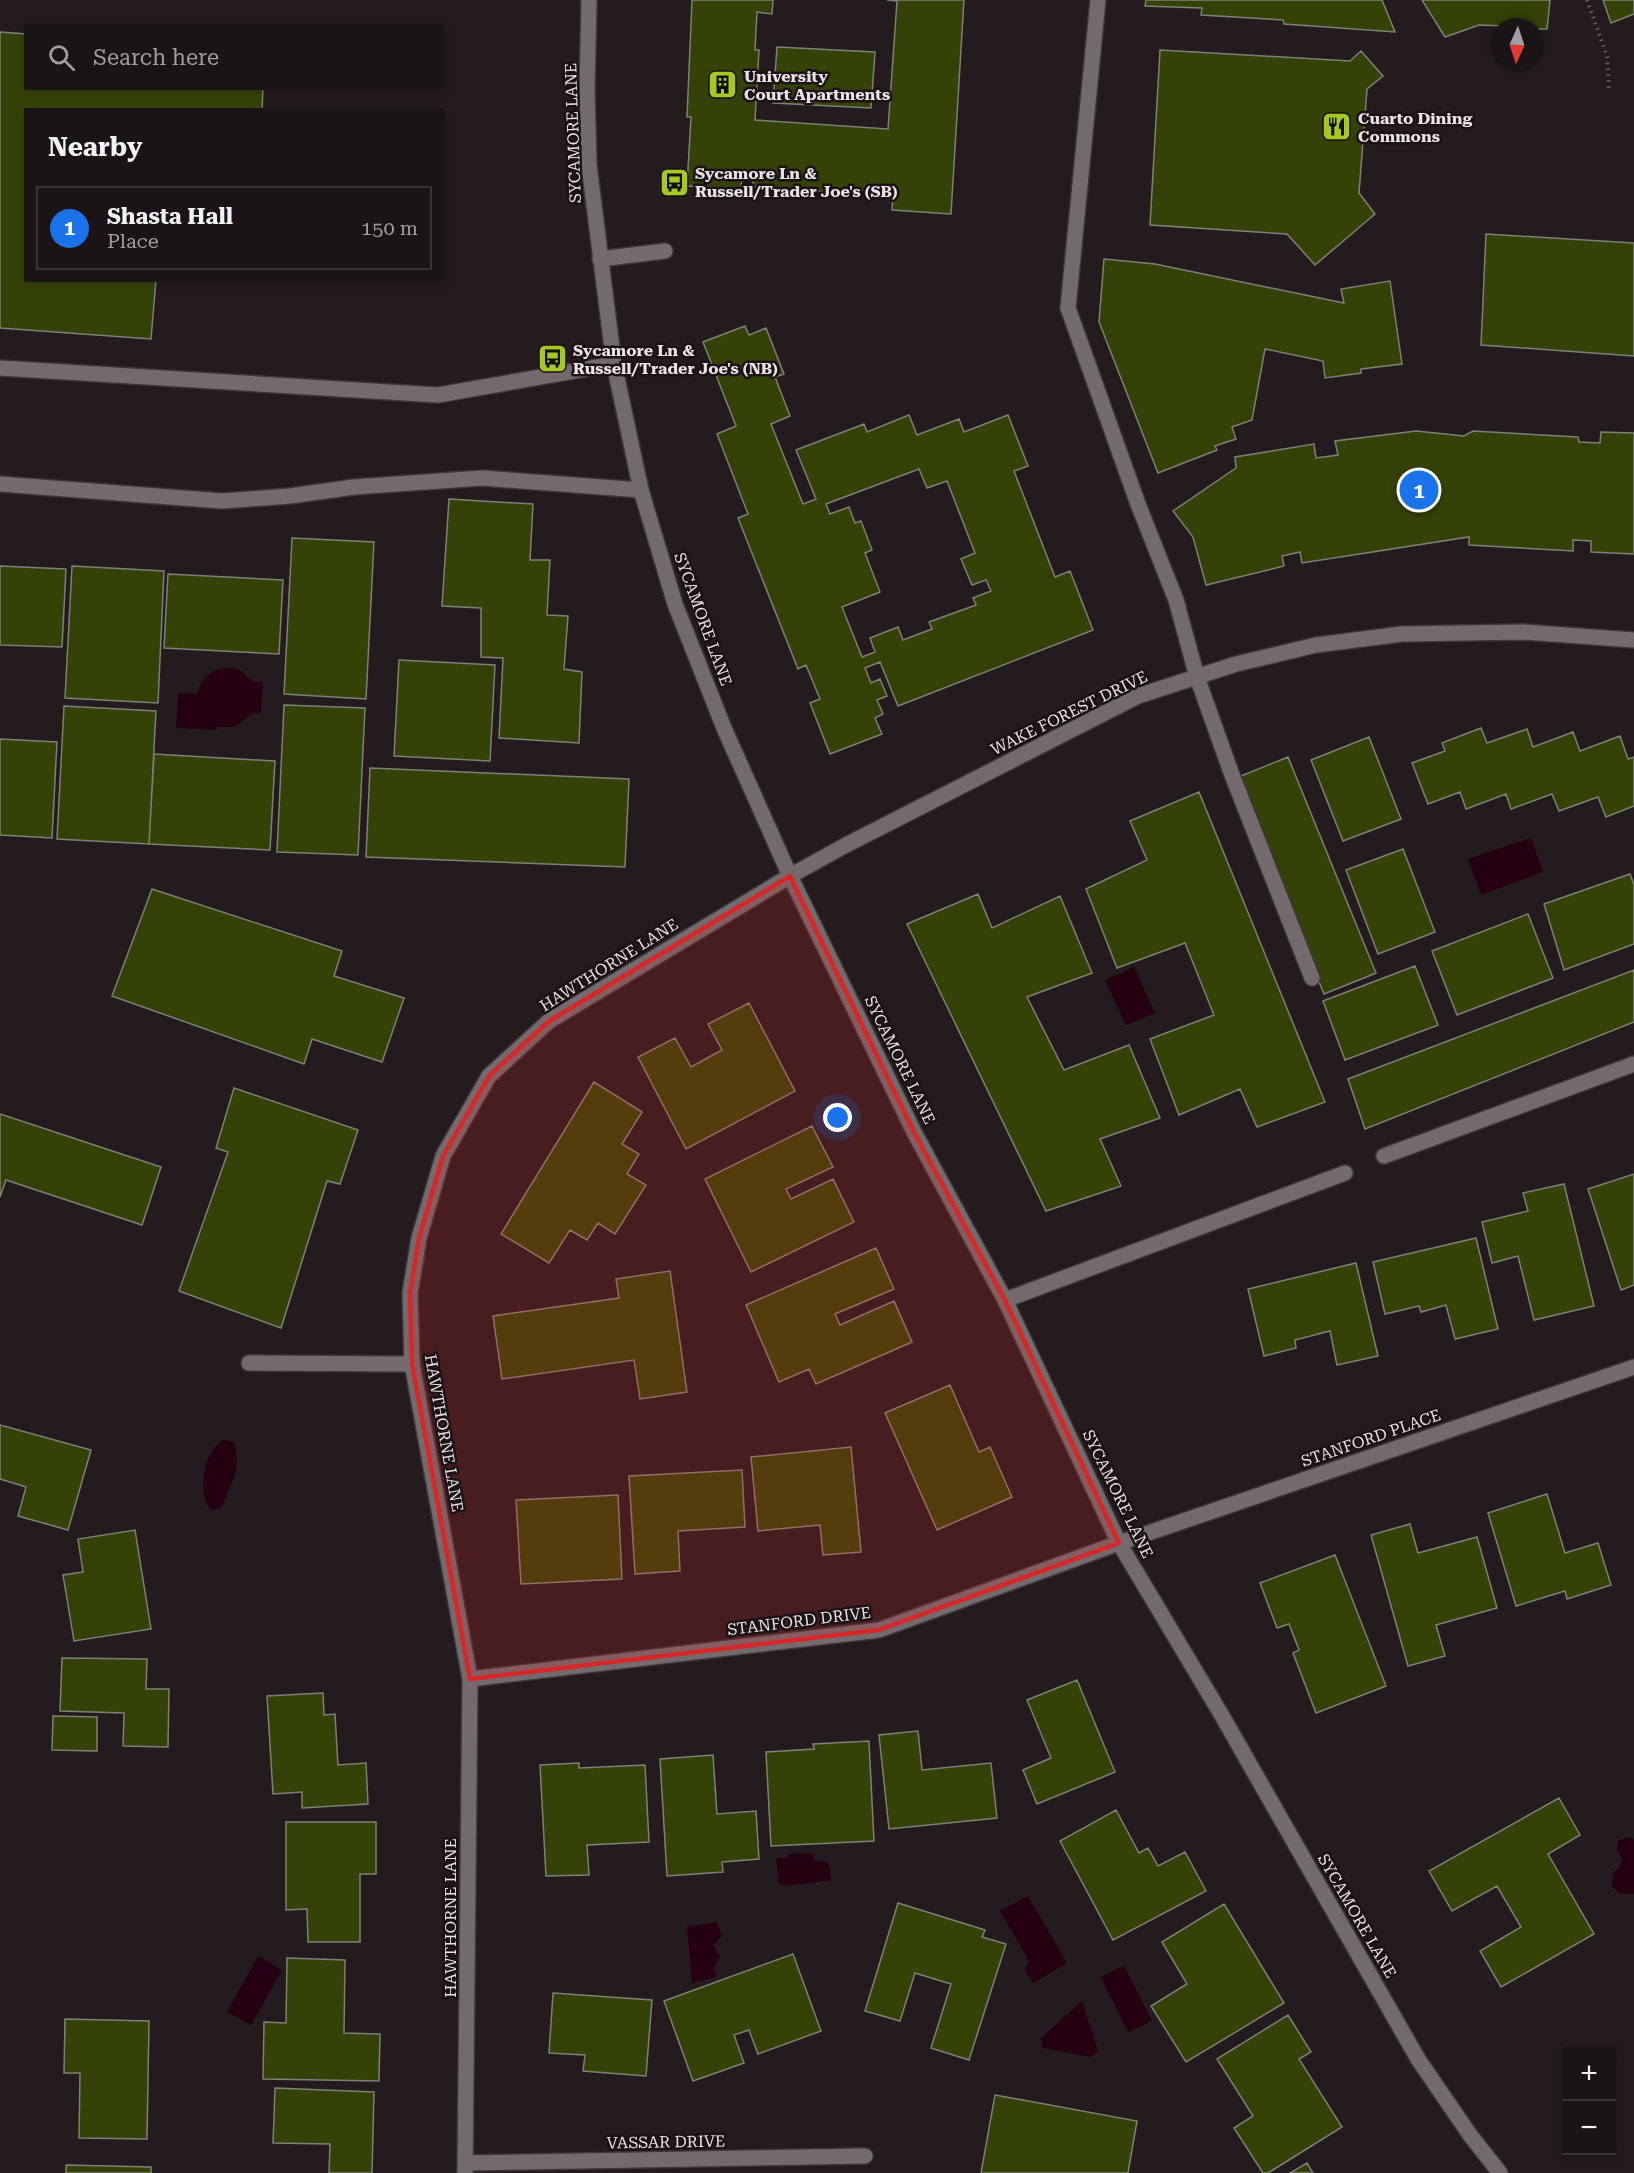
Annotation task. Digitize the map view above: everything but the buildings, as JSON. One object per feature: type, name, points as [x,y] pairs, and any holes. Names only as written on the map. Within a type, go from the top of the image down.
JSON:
[{"type":"street","name":"SYCAMORE LANE","points":[[589,0],[587,90],[589,165],[614,364],[640,490],[675,604],[724,728],[790,876],[914,1132],[1005,1300],[1119,1543],[1221,1714],[1418,2059],[1470,2135],[1500,2173]]},
{"type":"street","points":[[1098,0],[1068,308],[1138,504],[1176,600],[1197,677],[1232,775],[1312,978]]},
{"type":"street","points":[[600,259],[665,250]]},
{"type":"street","points":[[0,368],[438,395],[614,364]]},
{"type":"street","points":[[0,484],[222,501],[290,496],[354,487],[482,478],[640,490]]},
{"type":"street","name":"WAKE FOREST DRIVE","points":[[790,876],[857,839],[1138,696],[1236,664],[1316,645],[1402,634],[1523,632],[1634,640]]},
{"type":"street","name":"HAWTHORNE LANE","points":[[465,2168],[470,1679],[412,1364],[410,1293],[419,1238],[443,1156],[489,1076],[549,1021],[790,876]]},
{"type":"street","points":[[1384,1156],[1634,1064]]},
{"type":"street","points":[[1005,1300],[1346,1173]]},
{"type":"street","points":[[249,1363],[412,1364]]},
{"type":"street","name":"STANFORD PLACE","points":[[1119,1543],[1634,1367]]},
{"type":"street","name":"STANFORD DRIVE","points":[[470,1679],[879,1630],[1119,1543]]},
{"type":"street","name":"VASSAR DRIVE","points":[[465,2168],[866,2157]]},
{"type":"path","points":[[1587,0],[1607,56],[1609,88]]},
{"type":"highlighted area","points":[[790,876],[914,1132],[1005,1300],[1119,1543],[879,1630],[470,1679],[412,1364],[410,1293],[419,1238],[443,1156],[489,1076],[549,1021]]},
{"type":"shaded area","points":[[230,668],[241,671],[253,682],[263,682],[261,713],[252,713],[235,727],[217,727],[216,730],[176,728],[178,693],[197,694],[205,678],[218,670]]},
{"type":"shaded area","points":[[1531,838],[1543,872],[1481,895],[1468,859]]},
{"type":"shaded area","points":[[1134,967],[1155,1013],[1126,1025],[1105,980]]},
{"type":"shaded area","points":[[223,1440],[235,1444],[236,1471],[223,1505],[212,1511],[204,1494],[204,1474],[211,1454]]},
{"type":"shaded area","points":[[1629,1837],[1634,1839],[1634,1894],[1620,1894],[1612,1886],[1613,1873],[1620,1867],[1622,1858],[1617,1850],[1618,1841]]},
{"type":"shaded area","points":[[812,1853],[815,1861],[828,1862],[832,1880],[786,1886],[779,1883],[776,1858],[789,1858],[788,1854]]},
{"type":"shaded area","points":[[1028,1896],[1067,1963],[1033,1983],[1025,1971],[1029,1961],[1000,1911]]},
{"type":"shaded area","points":[[716,1922],[722,1936],[713,1945],[720,1957],[714,1967],[716,1977],[692,1983],[687,1927]]},
{"type":"shaded area","points":[[258,1956],[282,1970],[251,2025],[227,2012]]},
{"type":"shaded area","points":[[1124,1966],[1152,2021],[1128,2032],[1101,1977]]},
{"type":"shaded area","points":[[1082,2001],[1098,2051],[1091,2057],[1043,2048],[1041,2038]]},
{"type":"place","name":"University Court Apartments","points":[[723,85]]},
{"type":"place","name":"Cuarto Dining Commons","points":[[1337,127]]},
{"type":"place","name":"Sycamore Ln & Russell/Trader Joe's (SB)","points":[[674,182]]},
{"type":"place","name":"Sycamore Ln & Russell/Trader Joe's (NB)","points":[[552,359]]},
{"type":"place","name":"Shasta Hall","points":[[1419,490]]}]
